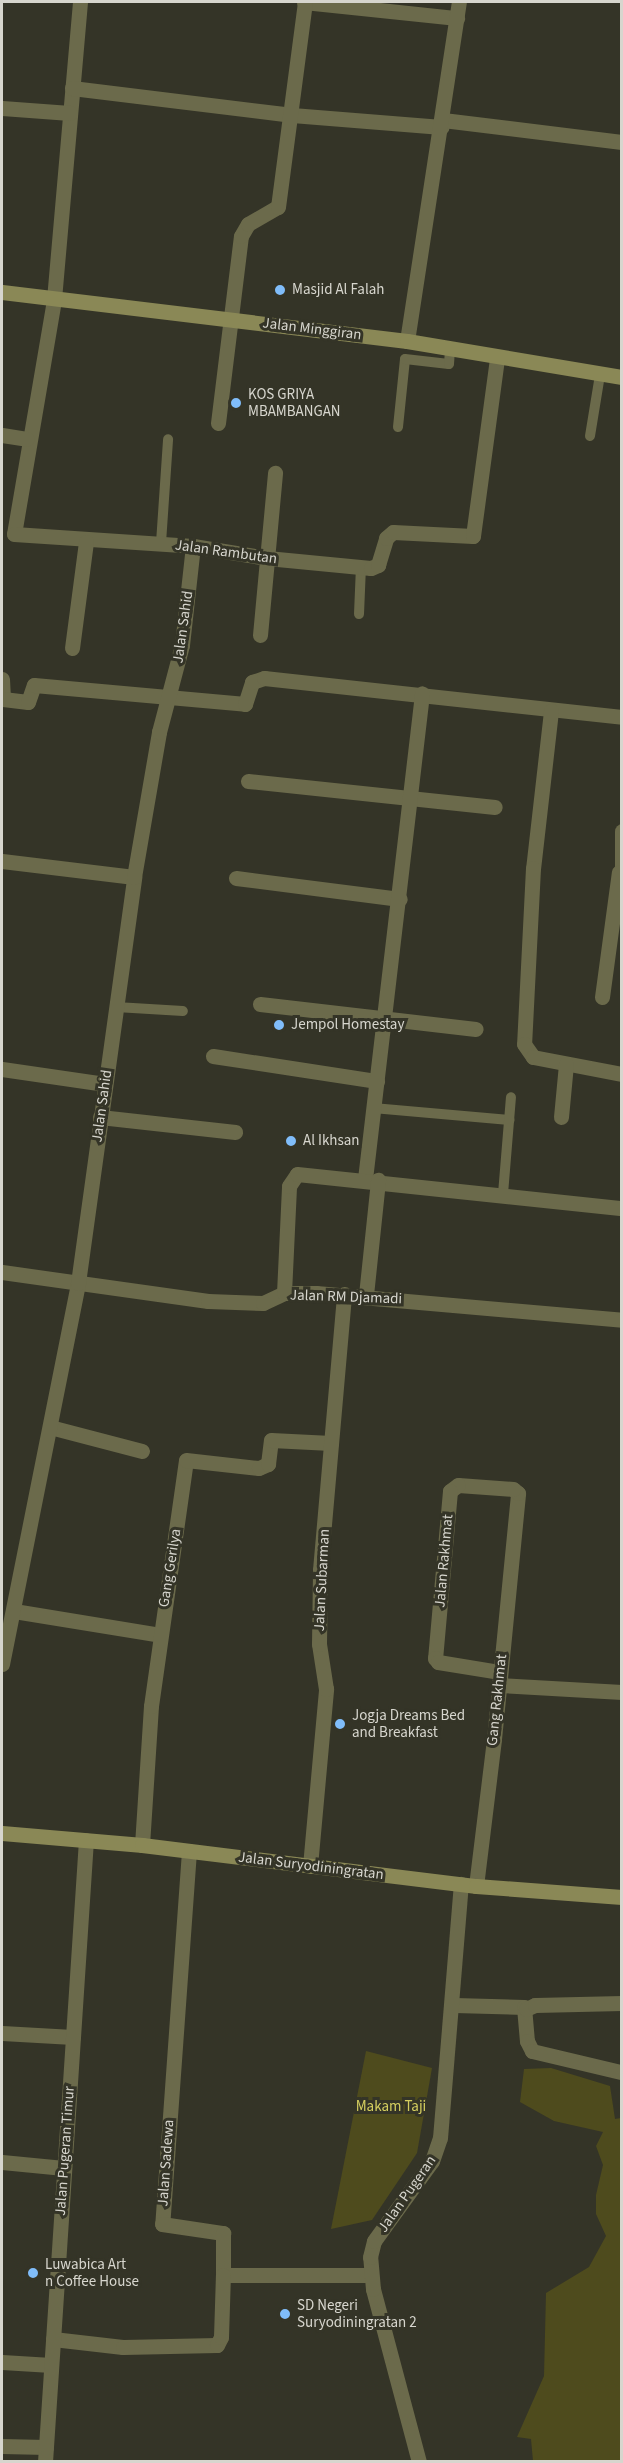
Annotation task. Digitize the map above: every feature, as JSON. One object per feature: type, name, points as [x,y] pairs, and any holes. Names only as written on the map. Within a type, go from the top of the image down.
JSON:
[{"type":"street","name":"Jalan Rambutan","points":[[80,2],[54,300],[8,529],[86,542],[161,543],[267,558],[361,567]]},
{"type":"street","points":[[218,423],[242,236],[248,224],[278,207],[292,115],[305,2],[457,18]]},
{"type":"street","points":[[407,341],[459,2]]},
{"type":"street","points":[[72,88],[292,115],[442,124],[621,142]]},
{"type":"street","points":[[2,108],[70,113]]},
{"type":"street","name":"Jalan Minggiran","points":[[2,292],[407,341],[497,358],[621,377]]},
{"type":"street","points":[[361,567],[378,565],[386,538],[393,532],[474,536],[497,358]]},
{"type":"street","points":[[2,435],[27,439]]},
{"type":"street","points":[[260,635],[275,473]]},
{"type":"street","points":[[72,648],[86,542]]},
{"type":"street","name":"Jalan Sahid","points":[[2,1664],[78,1282],[134,877],[159,732],[182,645],[193,546]]},
{"type":"street","points":[[2,679],[3,699],[28,702],[34,685],[169,694],[245,704],[252,682],[259,678],[422,693],[551,711],[621,717]]},
{"type":"street","points":[[366,1295],[373,1108],[386,1018],[422,693]]},
{"type":"street","points":[[551,711],[533,868],[524,1044],[533,1057],[621,1074]]},
{"type":"street","points":[[248,781],[410,801],[495,807]]},
{"type":"street","points":[[602,997],[620,872],[621,831]]},
{"type":"street","points":[[2,861],[134,877]]},
{"type":"street","points":[[236,878],[400,899]]},
{"type":"street","points":[[260,1004],[476,1029]]},
{"type":"street","points":[[213,1056],[377,1081]]},
{"type":"street","points":[[561,1117],[566,1064]]},
{"type":"street","points":[[2,1069],[105,1084]]},
{"type":"street","points":[[100,1117],[235,1132]]},
{"type":"street","points":[[284,1293],[288,1197],[292,1176],[371,1179],[621,1208]]},
{"type":"street","name":"Jalan RM Djamadi","points":[[2,1272],[208,1301],[263,1303],[284,1293],[366,1295],[621,1320]]},
{"type":"street","name":"Jalan Subarman","points":[[310,1866],[326,1689],[319,1644],[320,1570],[344,1294]]},
{"type":"street","points":[[50,1427],[142,1451]]},
{"type":"street","name":"Gang Gerilya","points":[[142,1845],[151,1706],[186,1460],[259,1468],[268,1464],[271,1440],[332,1443]]},
{"type":"street","name":"Jalan Rakhmat","points":[[499,1678],[438,1662],[435,1658],[450,1491],[458,1485],[513,1488],[518,1492],[516,1514]]},
{"type":"street","name":"Gang Rakhmat","points":[[469,1885],[499,1678],[516,1514]]},
{"type":"street","points":[[14,1611],[160,1635]]},
{"type":"street","points":[[499,1678],[621,1692]]},
{"type":"street","name":"Jalan Suryodiningratan","points":[[2,1833],[142,1845],[469,1885],[621,1897]]},
{"type":"street","name":"Jalan Pugeran Timur","points":[[45,2454],[86,1840]]},
{"type":"street","name":"Jalan Sadewa","points":[[189,1851],[162,2220],[166,2226],[223,2233],[224,2275]]},
{"type":"street","name":"Jalan Pugeran","points":[[419,2462],[371,2275],[374,2241],[437,2151],[469,1885]]},
{"type":"street","points":[[454,2005],[526,2009],[535,2005],[621,2003]]},
{"type":"street","points":[[526,2009],[527,2041],[532,2050],[621,2072]]},
{"type":"street","points":[[2,2033],[73,2037]]},
{"type":"street","points":[[2,2162],[64,2168]]},
{"type":"street","points":[[53,2339],[123,2347],[217,2345],[221,2337],[224,2275],[371,2275]]},
{"type":"street","points":[[2,2362],[51,2365]]},
{"type":"street","points":[[2,2446],[45,2454]]},
{"type":"lane","points":[[398,427],[405,358],[449,364],[450,350]]},
{"type":"lane","points":[[590,436],[600,375]]},
{"type":"lane","points":[[161,543],[168,439]]},
{"type":"lane","points":[[359,614],[361,567]]},
{"type":"lane","points":[[116,1008],[183,1011]]},
{"type":"lane","points":[[503,1194],[511,1097]]},
{"type":"lane","points":[[373,1108],[509,1120]]},
{"type":"green space","name":"Makam Taji","points":[[366,2051],[432,2068],[417,2153],[372,2220],[331,2229]]},
{"type":"green space","points":[[551,2068],[610,2086],[615,2119],[621,2118],[621,2461],[533,2461],[531,2439],[517,2437],[544,2376],[546,2293],[589,2267],[606,2236],[596,2214],[596,2195],[603,2165],[596,2146],[603,2132],[554,2121],[520,2102],[524,2069]]},
{"type":"place","name":"Masjid Al Falah","points":[[280,290]]},
{"type":"place","name":"KOS GRIYA MBAMBANGAN","points":[[236,403]]},
{"type":"place","name":"Jempol Homestay","points":[[279,1025]]},
{"type":"place","name":"Al Ikhsan","points":[[291,1141]]},
{"type":"place","name":"Jogja Dreams Bed and Breakfast","points":[[340,1724]]},
{"type":"place","name":"Luwabica Art n Coffee House","points":[[33,2273]]},
{"type":"place","name":"SD Negeri Suryodiningratan 2","points":[[285,2314]]}]
